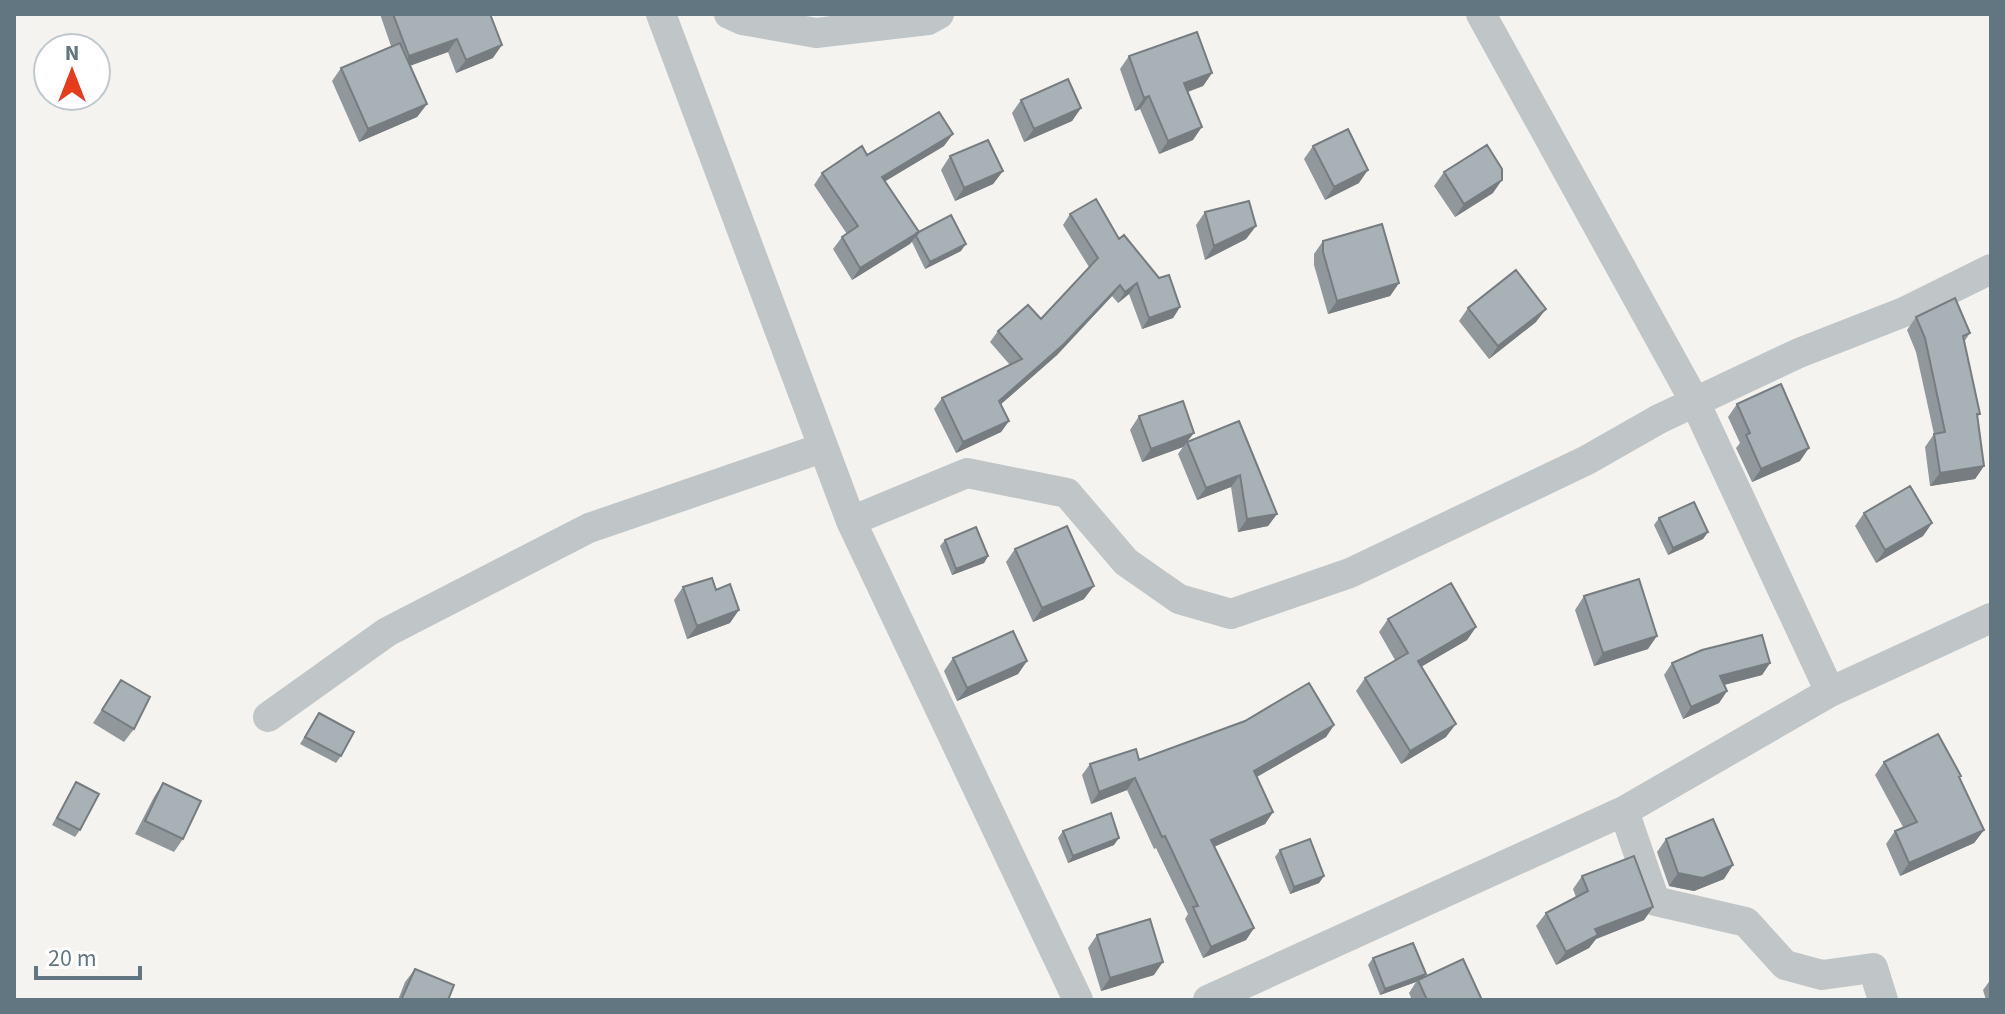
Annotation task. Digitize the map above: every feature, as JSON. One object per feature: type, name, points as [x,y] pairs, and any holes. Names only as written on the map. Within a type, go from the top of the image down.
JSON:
[{"type":"street","points":[[661,14],[851,521],[1078,1000]]},
{"type":"street","points":[[729,14],[742,20],[816,33],[928,20],[939,14]]},
{"type":"street","points":[[1481,14],[1695,402],[1830,692]]},
{"type":"street","points":[[851,521],[967,473],[1067,493],[1126,562],[1179,599],[1231,614],[1350,573],[1587,460],[1659,419],[1799,353],[1904,312],[1991,269]]},
{"type":"street","points":[[268,717],[387,632],[589,528],[822,448]]},
{"type":"street","points":[[1208,1000],[1624,811],[1830,692],[1991,618]]},
{"type":"street","points":[[1624,811],[1655,901],[1746,922],[1785,965],[1822,975],[1873,968],[1883,1000]]},
{"type":"building","points":[[393,14],[490,14],[502,45],[466,60],[457,39],[409,56]]},
{"type":"building","points":[[1197,32],[1212,73],[1184,83],[1202,127],[1168,141],[1149,96],[1144,98],[1129,56]]},
{"type":"building","points":[[400,43],[427,104],[368,129],[341,68]]},
{"type":"building","points":[[1068,79],[1081,108],[1034,129],[1021,100]]},
{"type":"building","points":[[939,112],[953,134],[882,177],[919,232],[860,268],[842,237],[858,226],[822,173],[862,146],[867,155]]},
{"type":"building","points":[[1348,129],[1368,170],[1334,187],[1313,146]]},
{"type":"building","points":[[988,140],[1003,171],[964,188],[950,156]]},
{"type":"building","points":[[1487,145],[1502,169],[1502,180],[1464,204],[1444,172]]},
{"type":"building","points":[[1096,199],[1119,239],[1124,235],[1159,278],[1169,275],[1180,307],[1149,318],[1137,283],[1125,292],[1120,285],[1064,344],[999,401],[1009,421],[963,442],[942,398],[1022,359],[998,331],[1028,305],[1041,319],[1098,258],[1070,214]]},
{"type":"building","points":[[1249,201],[1256,226],[1214,246],[1205,212]]},
{"type":"building","points":[[951,215],[966,244],[930,262],[916,236],[919,232],[915,234]]},
{"type":"building","points":[[1382,224],[1399,283],[1337,301],[1323,252],[1323,241]]},
{"type":"building","points":[[1516,270],[1546,309],[1498,346],[1468,308]]},
{"type":"building","points":[[1955,298],[1970,333],[1963,336],[1980,414],[1977,414],[1984,466],[1940,473],[1934,434],[1945,432],[1925,338],[1916,317]]},
{"type":"building","points":[[1781,384],[1809,448],[1761,469],[1737,404]]},
{"type":"building","points":[[1183,401],[1194,433],[1151,449],[1139,416]]},
{"type":"building","points":[[1239,421],[1277,514],[1247,519],[1240,475],[1206,488],[1187,442]]},
{"type":"building","points":[[1910,486],[1932,523],[1885,550],[1864,513]]},
{"type":"building","points":[[1694,502],[1708,532],[1673,548],[1659,518]]},
{"type":"building","points":[[1067,526],[1094,586],[1042,608],[1015,549]]},
{"type":"building","points":[[976,527],[988,556],[956,569],[945,540]]},
{"type":"building","points":[[712,578],[716,590],[730,584],[739,610],[697,626],[683,587]]},
{"type":"building","points":[[1639,579],[1657,636],[1603,653],[1584,596]]},
{"type":"building","points":[[1451,583],[1476,627],[1418,661],[1456,724],[1410,751],[1365,678],[1408,653],[1388,619]]},
{"type":"building","points":[[1013,631],[1027,661],[967,688],[953,658]]},
{"type":"building","points":[[1762,635],[1770,663],[1720,676],[1727,691],[1691,707],[1672,663],[1702,650]]},
{"type":"building","points":[[121,680],[150,697],[134,729],[102,710]]},
{"type":"building","points":[[1309,683],[1334,725],[1254,771],[1273,812],[1211,840],[1254,928],[1211,947],[1193,907],[1198,906],[1135,778],[1099,792],[1090,764],[1136,749],[1139,760],[1245,721]]},
{"type":"building","points":[[319,713],[354,732],[341,756],[305,737]]},
{"type":"building","points":[[1938,734],[1961,776],[1984,830],[1909,863],[1895,831],[1917,822],[1884,762]]},
{"type":"building","points":[[76,782],[99,794],[80,830],[57,818]]},
{"type":"building","points":[[163,783],[201,801],[183,839],[145,821]]},
{"type":"building","points":[[1111,813],[1119,838],[1073,856],[1063,831]]},
{"type":"building","points":[[1713,819],[1733,865],[1703,878],[1678,873],[1666,839]]},
{"type":"building","points":[[1310,839],[1324,876],[1294,887],[1280,850]]},
{"type":"building","points":[[1634,856],[1653,907],[1595,929],[1598,935],[1566,952],[1546,913],[1588,891],[1582,876]]},
{"type":"building","points":[[1150,919],[1163,962],[1110,978],[1097,935]]},
{"type":"building","points":[[1413,943],[1426,974],[1385,989],[1373,958]]},
{"type":"building","points":[[1463,959],[1482,1000],[1427,1000],[1418,980]]},
{"type":"building","points":[[415,969],[454,985],[448,1000],[401,1000]]}]
